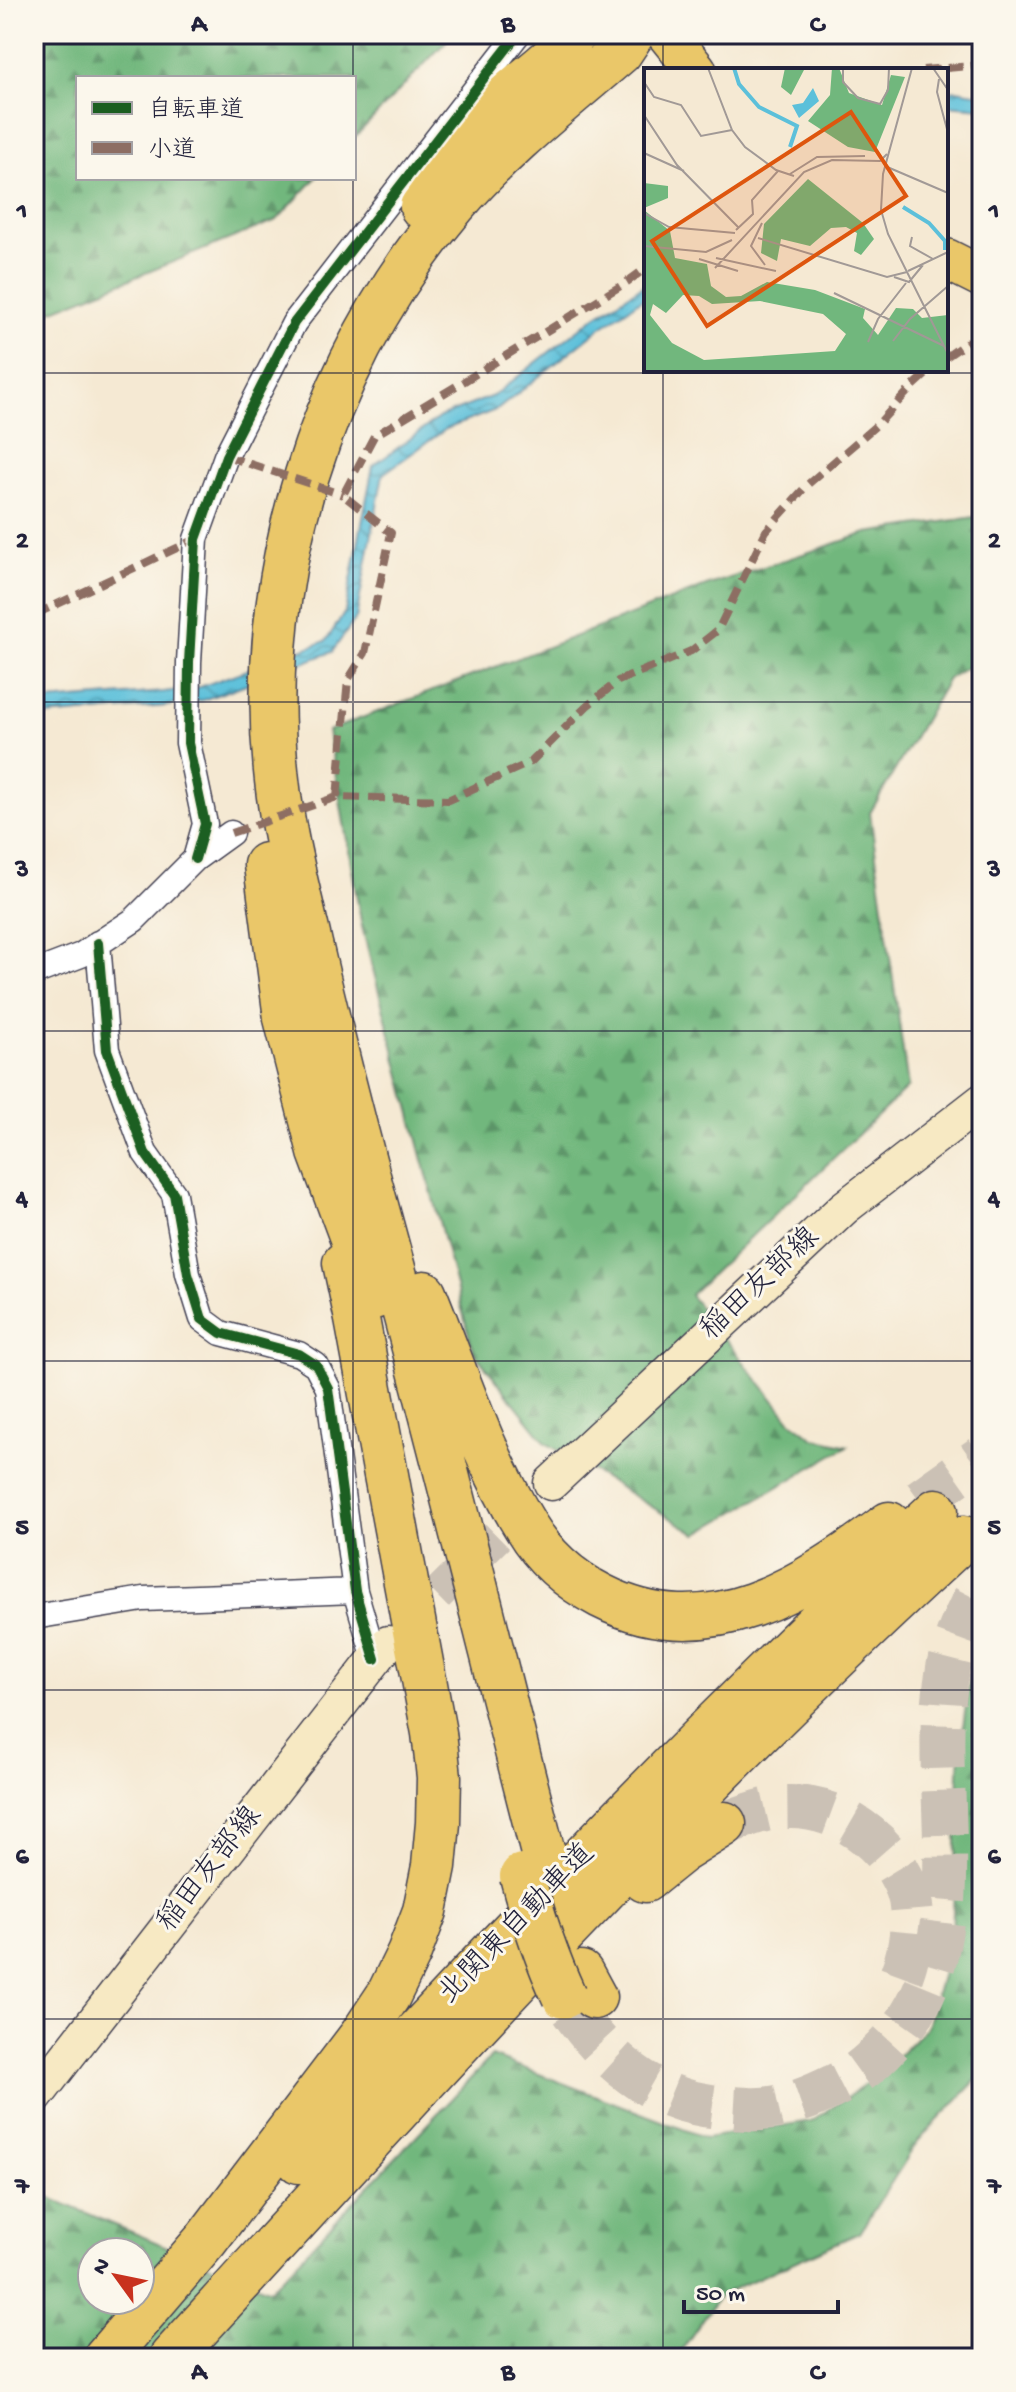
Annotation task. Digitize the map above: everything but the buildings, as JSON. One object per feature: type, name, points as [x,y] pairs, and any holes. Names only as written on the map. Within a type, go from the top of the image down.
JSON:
[{"type":"highway","points":[[573,34],[553,58],[506,97],[478,128],[395,245],[360,300],[321,375],[299,427],[280,491],[265,554],[256,612],[252,731],[256,788],[286,1018],[339,1146],[425,1295],[499,1479],[527,1529],[553,1562],[584,1586],[623,1607],[661,1616],[701,1618],[745,1608],[940,1517]]},
{"type":"highway","points":[[432,194],[516,112],[611,34]]},
{"type":"highway","points":[[105,2358],[206,2240],[362,2035],[388,1996],[409,1953],[425,1911],[434,1866],[439,1777],[434,1733],[357,1319],[339,1146],[277,782],[273,698],[276,630],[287,554],[301,495],[322,431],[347,371],[414,257],[491,164],[620,52],[632,34]]},
{"type":"highway","points":[[667,34],[694,68]]},
{"type":"highway","points":[[948,260],[982,277]]},
{"type":"highway","points":[[339,1146],[380,1312],[533,1867],[535,1925],[547,1959],[578,1994]]},
{"type":"highway","name":"北関東自動車道","points":[[171,2358],[412,2093],[630,1863],[864,1629],[940,1517]]},
{"type":"highway","name":"北関東自動車道","points":[[120,2358],[385,2065],[563,1877],[723,1713],[832,1607],[940,1517]]},
{"type":"highway","points":[[412,2093],[636,1887],[681,1851],[724,1824]]},
{"type":"main road","name":"稲田友部線","points":[[551,1483],[844,1208],[982,1101]]},
{"type":"main road","name":"稲田友部線","points":[[34,2099],[382,1651]]},
{"type":"street","points":[[195,859],[205,824],[188,743],[196,539],[226,456],[294,323],[518,34]]},
{"type":"street","points":[[34,973],[81,955],[134,920],[195,859],[231,833]]},
{"type":"street","points":[[98,943],[107,1050],[145,1153],[174,1194],[188,1274],[202,1319],[221,1333],[299,1354],[316,1365],[328,1388],[355,1591],[382,1651]]},
{"type":"street","points":[[34,1617],[143,1599],[355,1591]]},
{"type":"green space","points":[[34,34],[453,34],[356,136],[356,76],[76,76],[76,180],[314,180],[277,220],[34,318]]},
{"type":"green space","points":[[982,516],[982,658],[948,679],[870,813],[908,1087],[690,1295],[790,1420],[814,1438],[848,1446],[697,1534],[546,1443],[473,1351],[362,927],[328,731],[709,585],[867,533]]},
{"type":"green space","points":[[982,1635],[982,2074],[918,2141],[859,2233],[720,2295],[676,2358],[34,2358],[34,2191],[141,2236],[76,2236],[76,2316],[156,2316],[156,2242],[270,2290],[492,2056],[706,2138],[811,2121],[876,2078],[927,2027],[952,1936],[960,1750],[974,1645]]},
{"type":"water","points":[[948,92],[982,94],[982,108],[948,105]]},
{"type":"water","points":[[644,284],[644,297],[600,328],[498,409],[446,429],[383,474],[356,618],[332,652],[203,700],[34,717],[34,702],[200,687],[326,641],[345,612],[373,466],[440,417],[493,396],[593,318]]},
{"type":"tunnel","points":[[920,1501],[982,1457]]},
{"type":"tunnel","points":[[400,1631],[551,1483]]},
{"type":"tunnel","points":[[572,2010],[609,2055],[640,2079],[675,2097],[714,2106],[759,2109],[803,2100],[853,2076],[885,2049],[899,2033],[923,1993],[937,1951],[944,1905],[943,1714],[948,1668],[962,1625],[982,1584]]},
{"type":"tunnel","points":[[724,1824],[756,1812],[789,1807],[808,1808],[844,1820],[875,1842],[899,1872],[910,1900],[911,1935],[900,1979]]},
{"type":"marked path","points":[[947,68],[982,65]]},
{"type":"marked path","points":[[337,797],[348,680],[365,653],[391,533],[343,495],[374,436],[644,269]]},
{"type":"marked path","points":[[948,356],[982,332]]},
{"type":"marked path","points":[[231,833],[337,797],[448,800],[531,762],[587,706],[618,681],[691,651],[718,630],[766,531],[808,484],[880,422],[929,372]]},
{"type":"marked path","points":[[226,456],[343,495]]},
{"type":"marked path","points":[[34,615],[196,539]]},
{"type":"cycle path","points":[[195,859],[205,824],[188,743],[196,539],[226,456],[294,323],[518,34]]},
{"type":"cycle path","points":[[98,943],[107,1050],[145,1153],[174,1194],[188,1274],[202,1319],[221,1333],[299,1354],[316,1365],[328,1388],[355,1591],[375,1659]]}]
